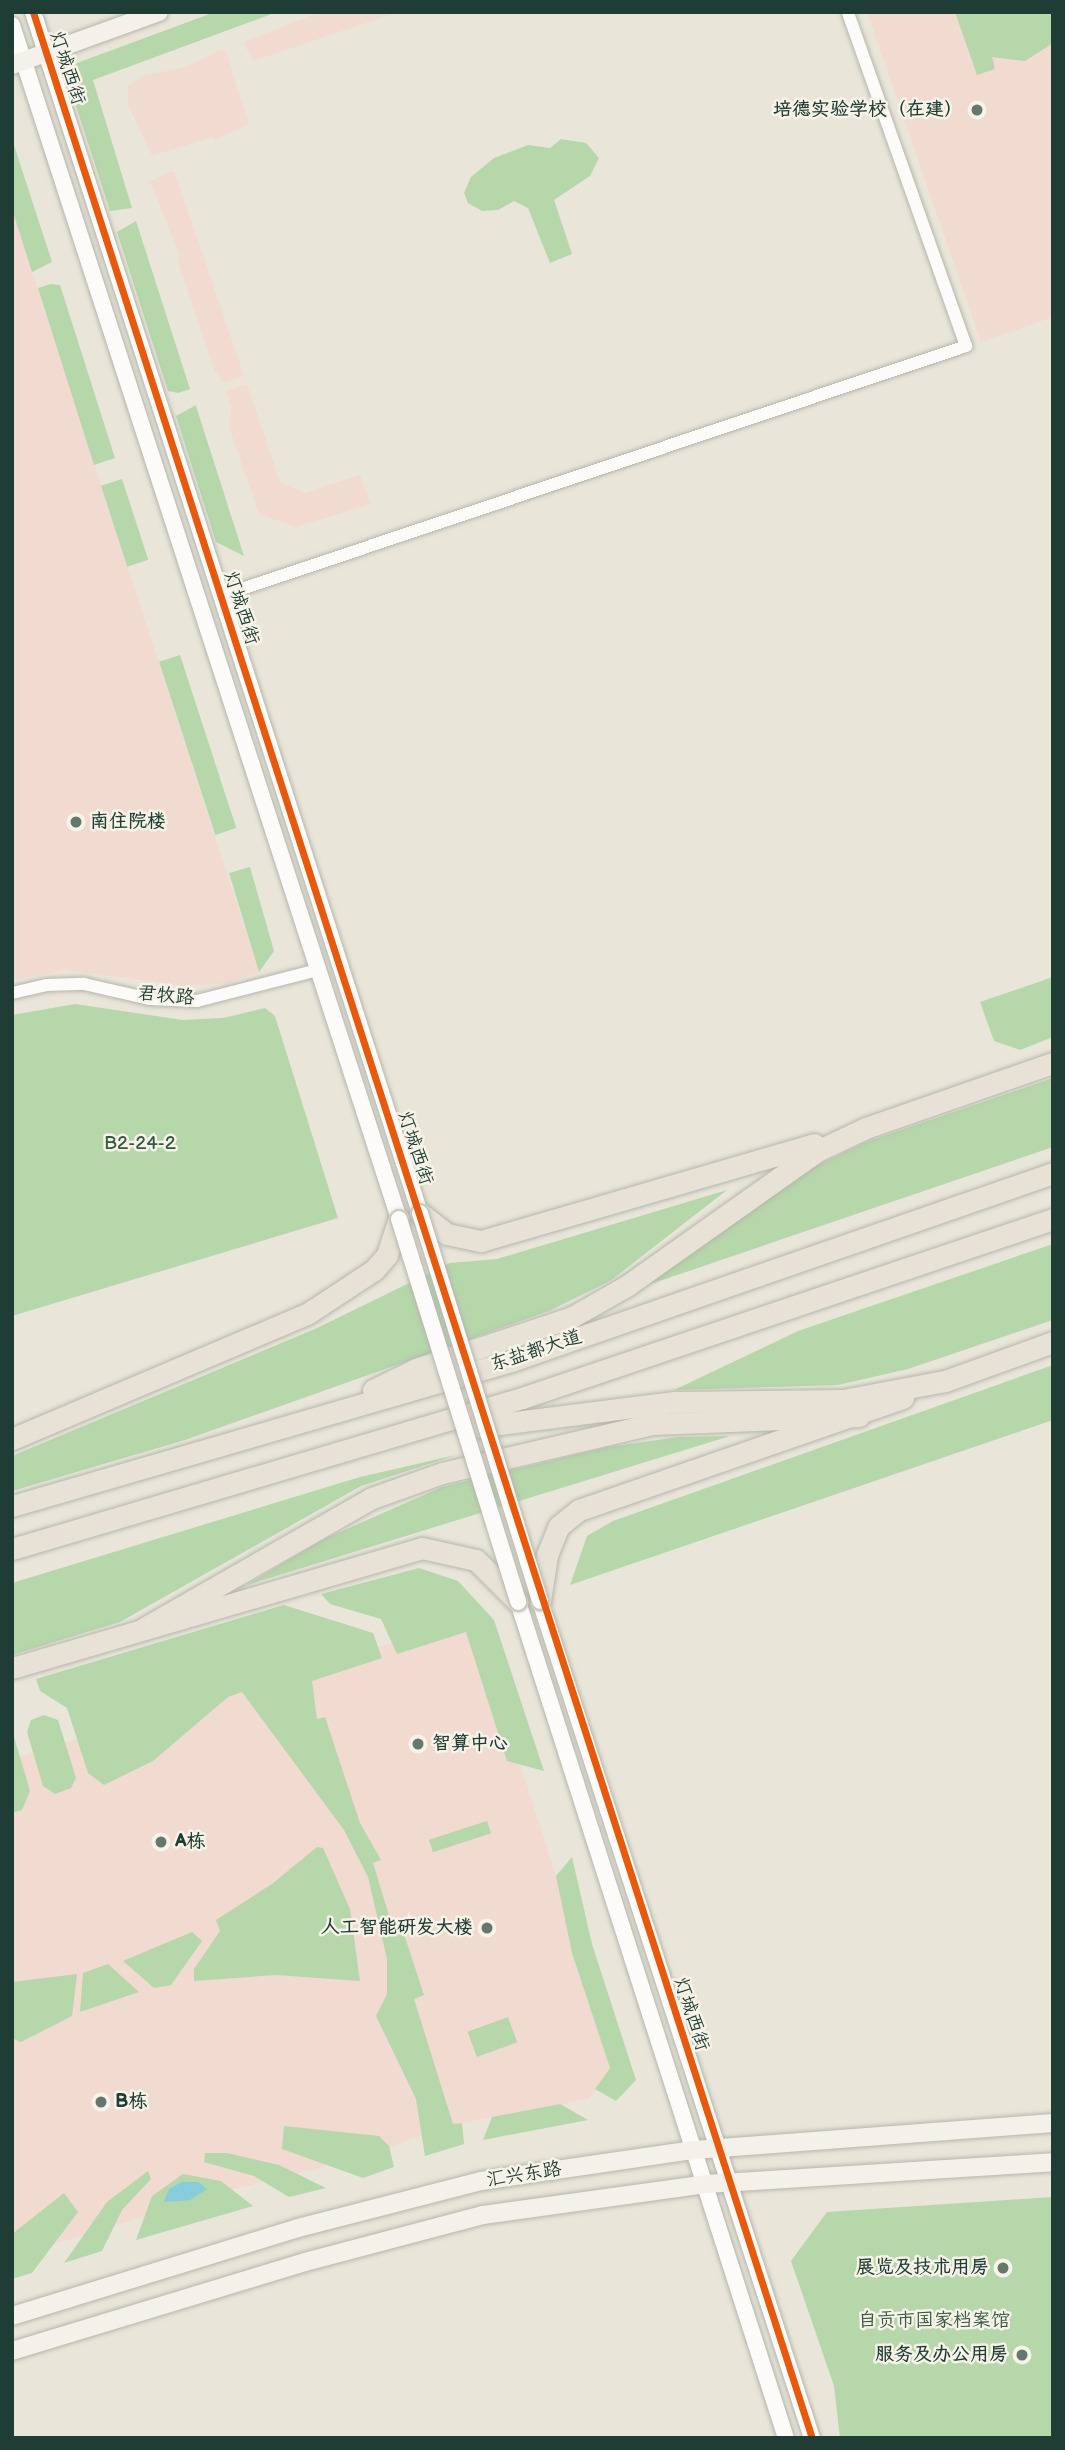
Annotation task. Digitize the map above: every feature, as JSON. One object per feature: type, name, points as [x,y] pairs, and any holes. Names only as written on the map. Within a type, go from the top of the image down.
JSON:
[{"type":"highway","points":[[12,1438],[307,1314],[374,1270],[387,1255],[410,1216],[447,1234],[481,1241],[509,1236],[866,1128],[1053,1063]]},
{"type":"highway","points":[[315,1418],[416,1369],[572,1317],[628,1285],[782,1172],[866,1128]]},
{"type":"highway","name":"东盐都大道","points":[[12,1506],[510,1361],[1053,1173]]},
{"type":"highway","name":"东盐都大道","points":[[12,1549],[522,1398],[1053,1219]]},
{"type":"highway","points":[[540,1601],[547,1555],[559,1526],[579,1510],[859,1416],[1053,1342]]},
{"type":"highway","points":[[389,1438],[674,1402],[843,1401],[946,1381]]},
{"type":"highway","points":[[144,1628],[372,1497],[442,1473],[653,1424],[859,1416]]},
{"type":"highway","points":[[12,1668],[422,1548],[476,1560],[518,1602]]},
{"type":"main road","points":[[18,63],[159,12]]},
{"type":"main road","name":"汇兴东路","points":[[12,2316],[411,2198],[481,2181],[694,2150],[1053,2123]]},
{"type":"main road","name":"汇兴东路","points":[[12,2351],[305,2262],[483,2215],[706,2184],[1053,2162]]},
{"type":"street","name":"灯城西街","points":[[33,12],[221,596],[410,1216],[518,1602],[786,2438]]},
{"type":"street","points":[[221,596],[966,346],[848,12]]},
{"type":"street","name":"灯城西街","points":[[12,25],[18,63],[318,970],[410,1216],[540,1601],[812,2438]]},
{"type":"street","name":"君牧路","points":[[12,993],[47,985],[84,984],[150,999],[197,1001],[318,970]]},
{"type":"shaded area","points":[[399,12],[253,61],[243,42],[318,13]]},
{"type":"shaded area","name":"培德实验学校（在建）","points":[[867,12],[1053,12],[1053,317],[981,342]]},
{"type":"shaded area","points":[[221,50],[226,52],[249,124],[215,140],[212,137],[152,156],[128,105],[128,86],[142,76],[182,68]]},
{"type":"shaded area","points":[[171,171],[175,173],[244,376],[223,383],[214,369],[178,263],[179,253],[150,182]]},
{"type":"shaded area","points":[[12,209],[259,972],[228,983],[188,986],[64,970],[12,980]]},
{"type":"shaded area","points":[[247,384],[280,482],[305,493],[360,475],[371,504],[296,527],[259,514],[229,427],[231,408],[226,391]]},
{"type":"shaded area","points":[[473,1618],[560,1888],[572,1953],[610,2068],[589,2099],[451,2125],[349,2161],[235,2189],[12,2257],[12,1759]]},
{"type":"green space","points":[[215,12],[277,12],[93,80],[132,208],[110,211],[68,81],[77,63]]},
{"type":"green space","points":[[955,12],[1053,12],[1053,43],[1025,61],[992,57],[995,69],[977,75]]},
{"type":"green space","points":[[12,139],[52,262],[32,272],[12,209]]},
{"type":"green space","points":[[561,139],[586,143],[599,158],[590,176],[554,200],[572,254],[550,263],[528,208],[514,201],[498,210],[482,211],[468,203],[464,193],[471,177],[494,158],[528,145],[550,148]]},
{"type":"green space","points":[[136,221],[190,389],[178,393],[168,391],[117,232]]},
{"type":"green space","points":[[51,284],[60,285],[115,458],[94,465],[38,288]]},
{"type":"green space","points":[[196,405],[244,556],[216,542],[176,416]]},
{"type":"green space","points":[[122,479],[148,560],[127,567],[101,486]]},
{"type":"green space","points":[[180,655],[236,828],[215,835],[159,662]]},
{"type":"green space","points":[[250,867],[274,951],[259,972],[229,873]]},
{"type":"green space","points":[[1053,977],[1053,1037],[1020,1050],[994,1041],[980,1002]]},
{"type":"green space","name":"B2-24-2","points":[[75,1004],[183,1020],[223,1018],[265,1008],[275,1016],[338,1218],[12,1316],[12,1015]]},
{"type":"green space","points":[[1053,1078],[1053,1147],[642,1287],[786,1180],[866,1142]]},
{"type":"green space","points":[[727,1190],[610,1281],[549,1311],[185,1440],[12,1491],[12,1456],[315,1329],[450,1263],[497,1259]]},
{"type":"green space","points":[[1053,1244],[1053,1320],[908,1369],[838,1385],[674,1390],[798,1331]]},
{"type":"green space","points":[[1053,1365],[1053,1420],[570,1585],[587,1536],[613,1521]]},
{"type":"green space","points":[[730,1436],[247,1585],[324,1539],[442,1487],[608,1447],[678,1437]]},
{"type":"green space","points":[[456,1455],[361,1486],[120,1622],[12,1655],[12,1583],[360,1477]]},
{"type":"green space","points":[[419,1568],[458,1581],[494,1620],[544,1771],[507,1761],[466,1632],[397,1654],[381,1619],[330,1604],[321,1594]]},
{"type":"green space","points":[[284,1605],[373,1633],[382,1658],[312,1681],[317,1719],[325,1717],[360,1823],[381,1860],[373,1863],[395,1935],[402,1928],[424,1995],[414,1999],[453,2124],[462,2123],[464,2144],[425,2156],[416,2099],[376,2016],[387,1994],[387,1959],[368,1877],[344,1830],[242,1692],[228,1697],[153,1761],[104,1785],[88,1773],[67,1708],[40,1691],[36,1679]]},
{"type":"green space","points":[[44,1715],[58,1720],[76,1778],[71,1788],[55,1794],[43,1786],[27,1732],[31,1720]]},
{"type":"green space","points":[[12,1730],[30,1791],[22,1810],[12,1813]]},
{"type":"green space","points":[[487,1821],[491,1833],[433,1852],[429,1840]]},
{"type":"green space","points":[[317,1847],[323,1848],[350,1909],[360,1981],[276,1975],[194,1981],[194,1969],[220,1931],[216,1920],[272,1884]]},
{"type":"green space","points":[[572,1857],[592,1944],[636,2080],[616,2101],[595,2089],[610,2068],[572,1953],[556,1876]]},
{"type":"green space","points":[[192,1932],[202,1941],[171,1985],[154,1988],[123,1961]]},
{"type":"green space","points":[[108,1964],[139,1992],[80,2012],[83,1973]]},
{"type":"green space","points":[[77,1974],[72,2016],[21,2042],[12,2038],[12,1982]]},
{"type":"green space","points":[[508,2017],[517,2042],[477,2057],[468,2032]]},
{"type":"green space","points":[[560,2104],[588,2120],[483,2140],[492,2117]]},
{"type":"green space","points":[[284,2126],[379,2136],[389,2146],[394,2167],[363,2178],[282,2149]]},
{"type":"green space","points":[[205,2153],[227,2153],[279,2165],[326,2188],[289,2197],[254,2176],[204,2162]]},
{"type":"green space","points":[[148,2171],[151,2179],[122,2210],[102,2251],[64,2263],[107,2202]]},
{"type":"green space","points":[[183,2174],[221,2181],[253,2206],[136,2240],[152,2196]]},
{"type":"green space","points":[[64,2193],[78,2212],[32,2273],[12,2279],[12,2234]]},
{"type":"green space","name":"自贡市国家档案馆","points":[[1053,2197],[1053,2438],[840,2438],[834,2386],[791,2261],[827,2212]]},
{"type":"water","points":[[182,2182],[198,2182],[207,2189],[190,2200],[164,2202],[169,2189]]},
{"type":"cycle path","points":[[33,12],[812,2438]]},
{"type":"place","name":"培德实验学校（在建）","points":[[977,110]]},
{"type":"place","name":"南住院楼","points":[[76,822]]},
{"type":"place","name":"智算中心","points":[[418,1744]]},
{"type":"place","name":"A栋","points":[[161,1842]]},
{"type":"place","name":"人工智能研发大楼","points":[[487,1928]]},
{"type":"place","name":"B栋","points":[[101,2102]]},
{"type":"place","name":"展览及技术用房","points":[[1003,2268]]},
{"type":"place","name":"服务及办公用房","points":[[1022,2355]]}]
